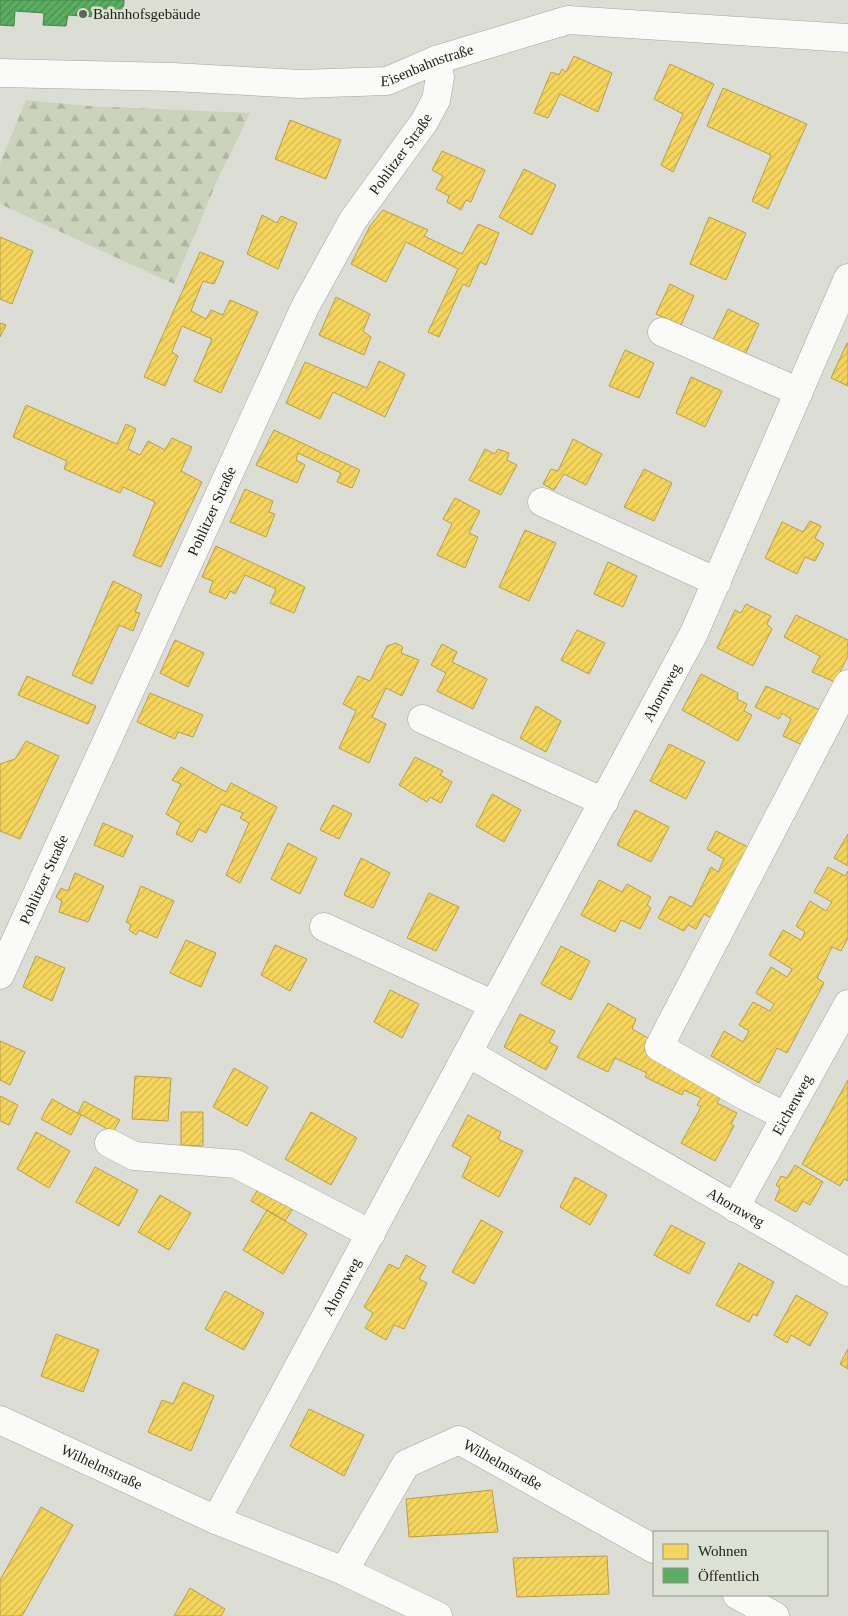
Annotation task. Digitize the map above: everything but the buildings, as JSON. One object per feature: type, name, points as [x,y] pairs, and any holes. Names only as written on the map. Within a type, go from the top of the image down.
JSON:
[{"type":"street","name":"Eisenbahnstraße","points":[[0,73],[173,77],[300,84],[387,81],[436,60],[568,20],[848,38]]},
{"type":"street","name":"Pohlitzer Straße","points":[[0,975],[305,307],[353,220],[424,122],[436,100],[440,77],[436,60]]},
{"type":"street","name":"Ahornweg","points":[[216,1520],[694,633],[848,278]]},
{"type":"street","points":[[662,332],[799,392]]},
{"type":"street","points":[[542,502],[717,582]]},
{"type":"street","points":[[785,1116],[745,1096],[659,1047],[848,684]]},
{"type":"street","points":[[422,719],[604,802]]},
{"type":"street","points":[[324,927],[494,1004]]},
{"type":"street","name":"Eichenweg","points":[[735,1208],[848,1004]]},
{"type":"street","name":"Ahornweg","points":[[468,1053],[848,1272]]},
{"type":"street","points":[[109,1143],[134,1156],[236,1164],[371,1234]]},
{"type":"street","name":"Wilhelmstraße","points":[[0,1420],[216,1520],[344,1571],[438,1616]]},
{"type":"street","name":"Wilhelmstraße","points":[[344,1571],[406,1464],[459,1440],[653,1548]]},
{"type":"street","points":[[739,1596],[775,1616]]},
{"type":"green space","points":[[26,100],[88,106],[250,113],[217,181],[174,284],[0,204],[0,163]]},
{"type":"place","name":"Bahnhofsgebäude","points":[[83,14]]}]
